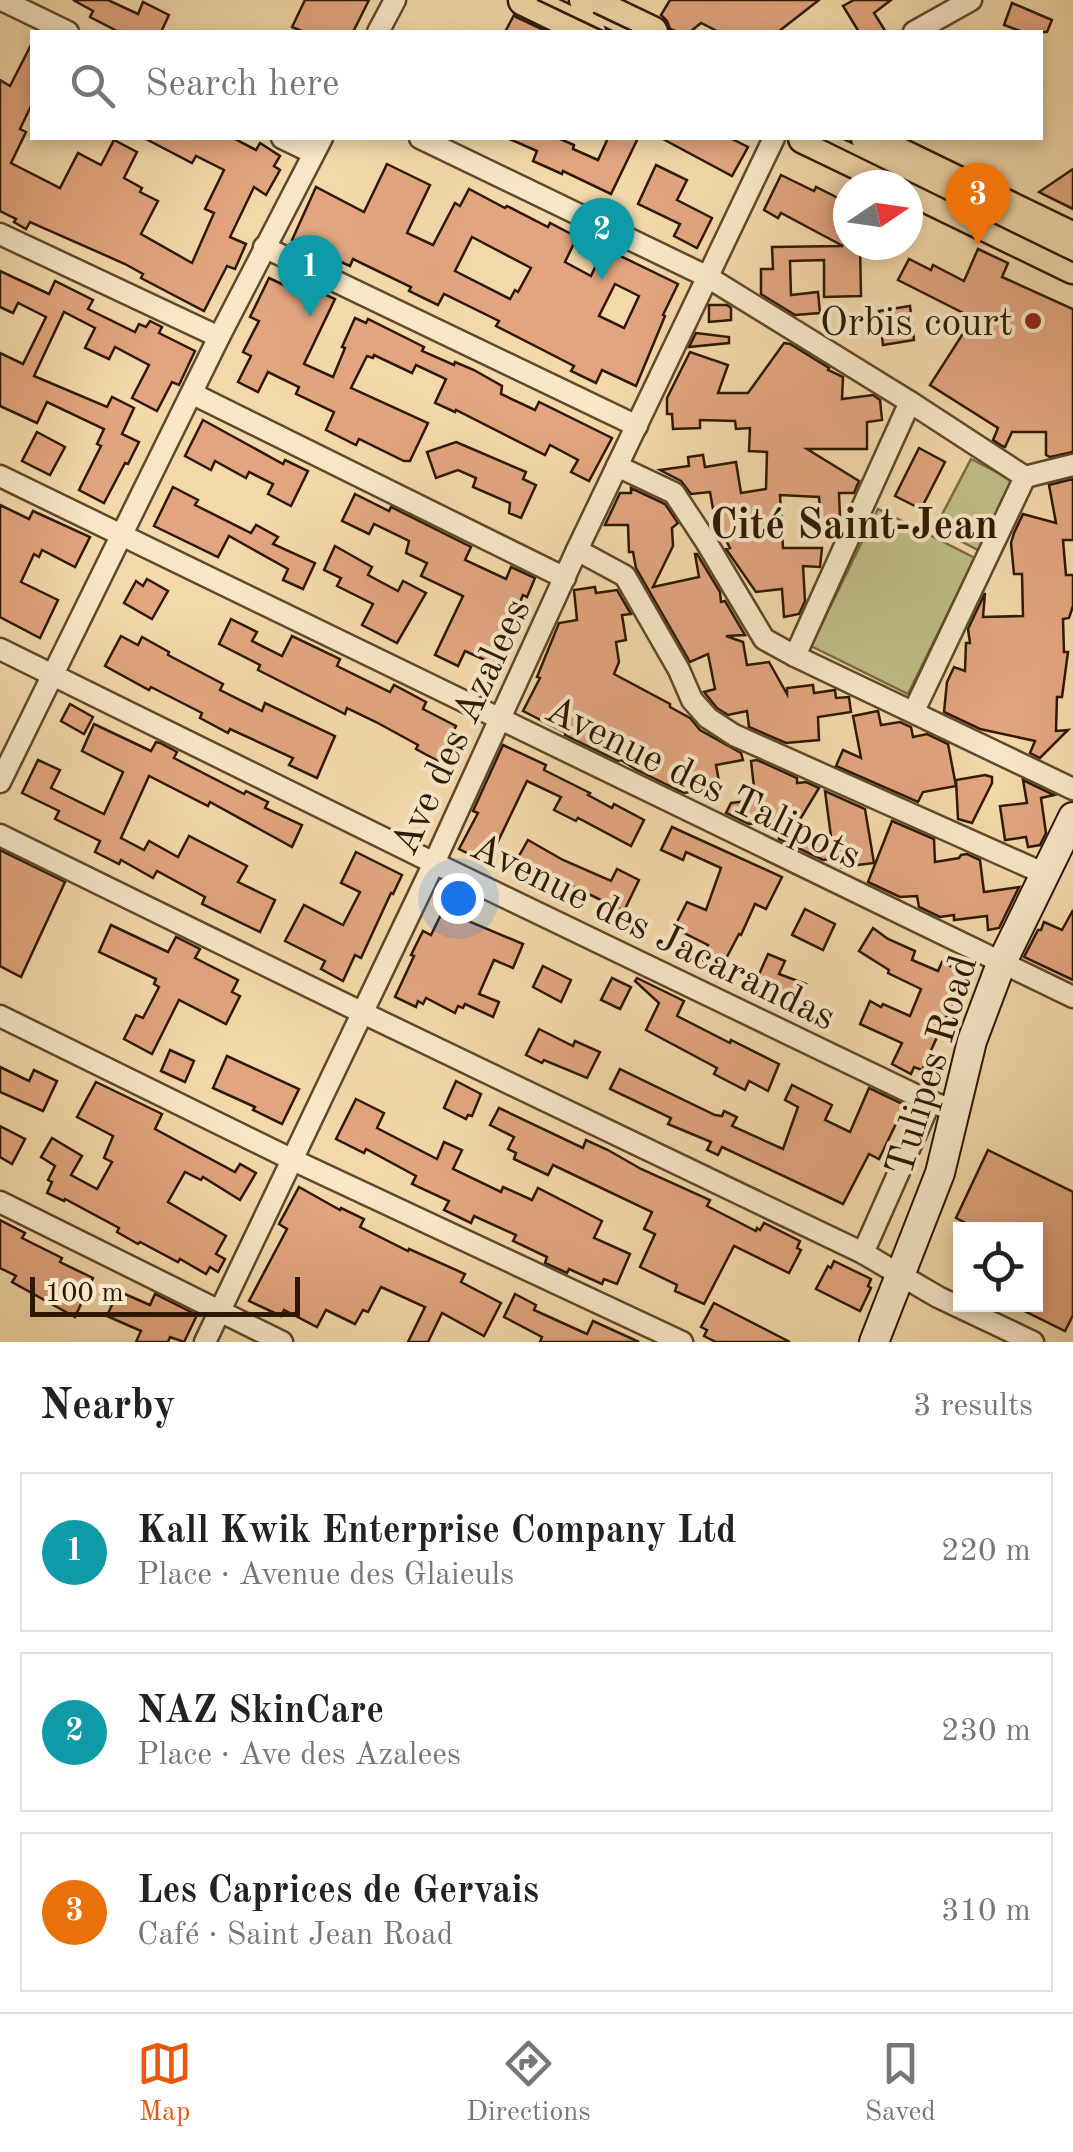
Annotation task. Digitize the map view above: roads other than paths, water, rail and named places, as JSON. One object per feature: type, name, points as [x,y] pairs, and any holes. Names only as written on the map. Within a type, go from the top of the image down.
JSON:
[{"type":"main road","points":[[524,0],[586,30]]},
{"type":"main road","points":[[585,0],[648,30]]},
{"type":"main road","points":[[808,140],[871,170]]},
{"type":"main road","points":[[871,140],[1073,238]]},
{"type":"main road","points":[[923,195],[1073,268]]},
{"type":"main road","name":"Tulipes Road","points":[[874,1342],[940,1173],[943,1106],[1001,964],[1073,817]]},
{"type":"street","points":[[2,0],[64,30]]},
{"type":"street","points":[[379,30],[395,0]]},
{"type":"street","points":[[918,30],[971,0]]},
{"type":"street","points":[[0,782],[219,336],[318,145],[292,140]]},
{"type":"street","points":[[424,140],[706,276],[1025,477],[1073,464]]},
{"type":"street","name":"Ave des Azalees","points":[[204,1342],[773,140]]},
{"type":"street","points":[[0,234],[219,336]]},
{"type":"street","points":[[264,247],[637,426]]},
{"type":"street","points":[[192,394],[565,578]]},
{"type":"street","points":[[795,656],[910,402]]},
{"type":"street","points":[[616,466],[674,493],[764,639],[1073,789]]},
{"type":"street","name":"Avenue des Talipots","points":[[0,476],[1073,997]]},
{"type":"street","points":[[914,711],[1025,477]]},
{"type":"street","points":[[577,550],[625,576],[692,700],[708,718],[734,735],[1045,874]]},
{"type":"street","name":"Avenue des Jacarandas","points":[[0,649],[434,863],[943,1106]]},
{"type":"street","points":[[0,836],[864,1253],[938,1297],[1032,1342]]},
{"type":"street","points":[[0,1016],[293,1160],[682,1342]]},
{"type":"street","points":[[864,1253],[943,1106]]},
{"type":"street","points":[[0,1202],[282,1342]]},
{"type":"tram line","points":[[538,0],[601,30]]},
{"type":"tram line","points":[[594,13],[630,30]]},
{"type":"tram line","points":[[824,140],[1073,262]]},
{"type":"place","name":"Les Caprices de Gervais","points":[[978,245]]},
{"type":"place","name":"NAZ SkinCare","points":[[602,280]]},
{"type":"place","name":"Kall Kwik Enterprise Company Ltd","points":[[310,317]]},
{"type":"place","name":"Orbis court","points":[[1033,321]]},
{"type":"district","name":"Cité Saint-Jean","points":[[854,523]]}]
